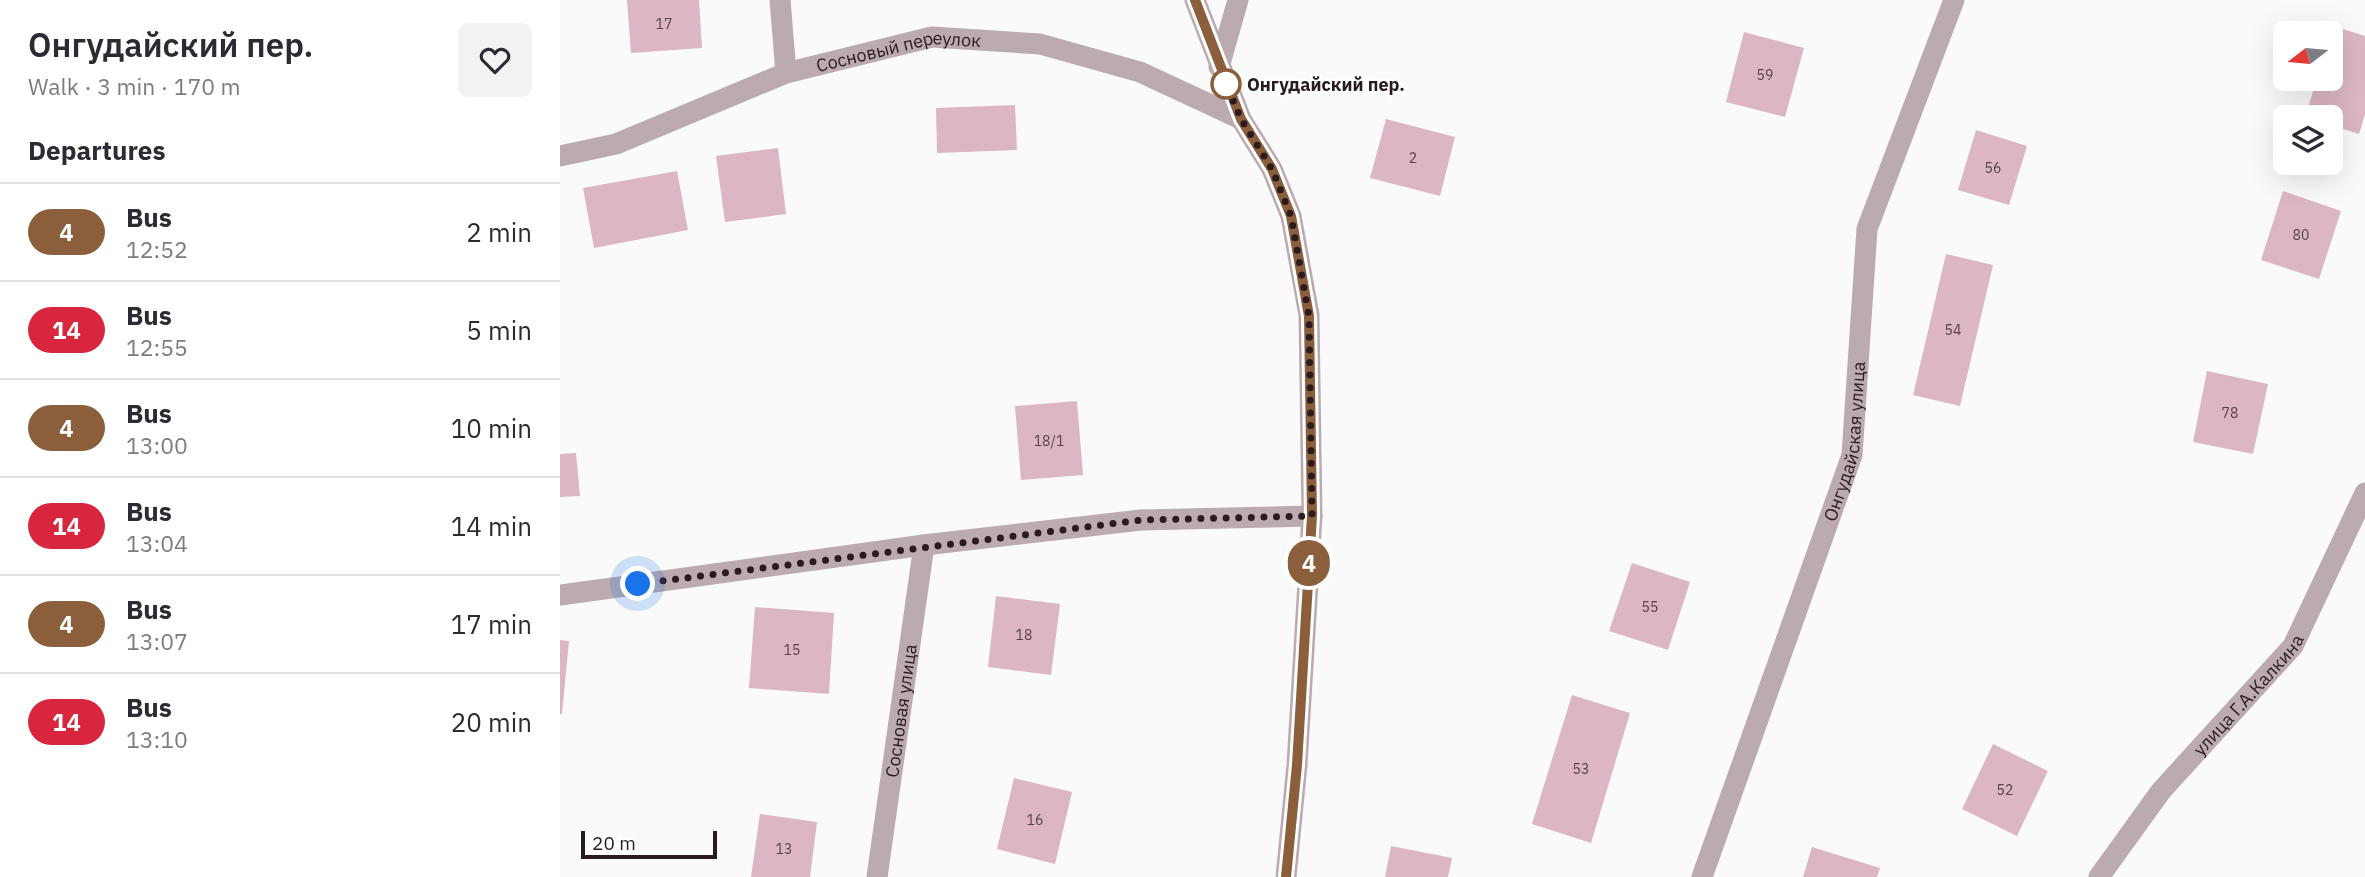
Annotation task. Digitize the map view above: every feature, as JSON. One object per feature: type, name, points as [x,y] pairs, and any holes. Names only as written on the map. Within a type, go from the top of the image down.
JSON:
[{"type":"street","points":[[780,0],[786,73]]},
{"type":"street","points":[[1195,0],[1241,119],[1272,169],[1291,216],[1309,316],[1312,516],[1297,765],[1286,877]]},
{"type":"street","points":[[1219,67],[1238,0]]},
{"type":"street","name":"Онгудайская улица","points":[[1702,877],[1852,454],[1867,229],[1954,0]]},
{"type":"street","name":"Сосновый переулок","points":[[560,156],[616,144],[786,73],[932,37],[1041,44],[1140,72],[1241,119]]},
{"type":"street","name":"улица Г.А.Калкина","points":[[2099,877],[2161,791],[2293,646],[2365,493]]},
{"type":"street","points":[[560,595],[924,545],[1141,520],[1312,516]]},
{"type":"street","name":"Сосновая улица","points":[[877,877],[924,545]]},
{"type":"building","points":[[627,0],[699,0],[702,48],[631,53]]},
{"type":"building","points":[[2343,29],[2365,36],[2365,114],[2359,134],[2343,129],[2343,105],[2309,105],[2313,91],[2343,91]]},
{"type":"building","points":[[1744,32],[1804,48],[1785,117],[1726,102]]},
{"type":"building","points":[[1015,105],[1017,150],[937,153],[936,108]]},
{"type":"building","points":[[1386,119],[1455,137],[1440,196],[1370,178]]},
{"type":"building","points":[[1976,130],[2027,146],[2009,205],[1958,190]]},
{"type":"building","points":[[778,148],[786,214],[725,222],[716,156]]},
{"type":"building","points":[[677,171],[688,230],[594,248],[583,188]]},
{"type":"building","points":[[2283,191],[2341,211],[2319,279],[2261,260]]},
{"type":"building","points":[[1946,254],[1993,265],[1960,406],[1913,395]]},
{"type":"building","points":[[2207,371],[2268,384],[2253,454],[2193,442]]},
{"type":"building","points":[[1077,401],[1083,475],[1021,480],[1015,406]]},
{"type":"building","points":[[576,453],[580,496],[560,497],[560,454]]},
{"type":"building","points":[[1632,563],[1690,582],[1668,650],[1609,631]]},
{"type":"building","points":[[996,596],[1060,604],[1051,675],[988,667]]},
{"type":"building","points":[[755,607],[834,613],[829,694],[749,688]]},
{"type":"building","points":[[560,640],[569,641],[562,714],[560,714]]},
{"type":"building","points":[[1572,695],[1630,713],[1591,843],[1532,824]]},
{"type":"building","points":[[1993,744],[2048,771],[2017,836],[1962,809]]},
{"type":"building","points":[[1014,778],[1072,792],[1055,864],[997,849]]},
{"type":"building","points":[[760,814],[817,822],[810,877],[751,877]]},
{"type":"building","points":[[1391,846],[1452,858],[1448,877],[1385,877]]},
{"type":"building","points":[[1812,847],[1880,868],[1877,877],[1803,877]]},
{"type":"bus line","name":"4","points":[[1195,0],[1241,119],[1272,169],[1291,216],[1309,316],[1312,516],[1297,765],[1286,877]]},
{"type":"place","name":"Онгудайский пер.","points":[[1226,84]]},
{"type":"route","points":[[638,584],[924,545],[1141,520],[1312,516],[1309,316],[1291,216],[1272,169],[1241,119],[1226,84]]}]
